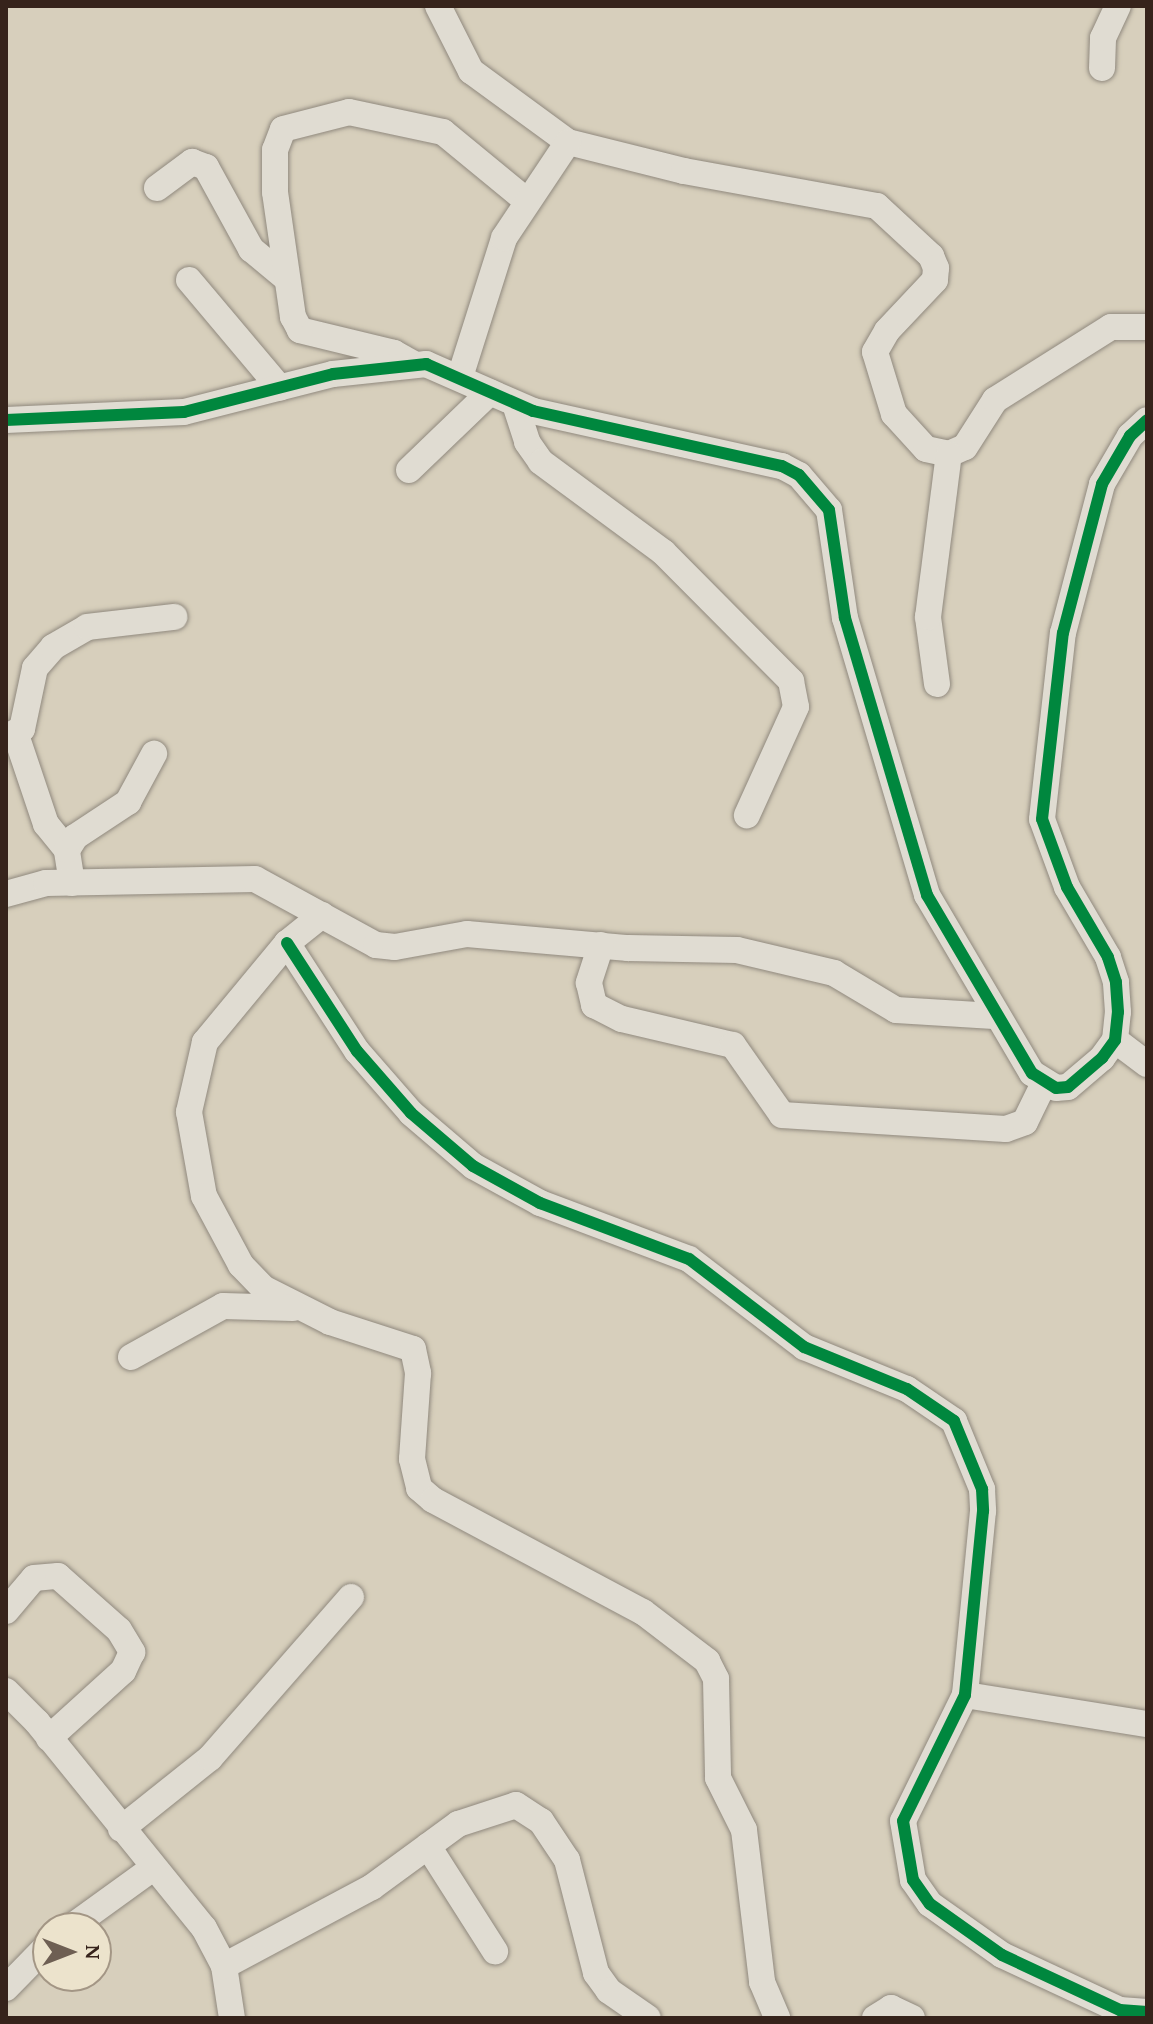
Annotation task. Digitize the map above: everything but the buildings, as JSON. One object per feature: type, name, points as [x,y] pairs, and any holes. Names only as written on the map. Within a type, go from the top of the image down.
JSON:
[{"type":"street","points":[[438,6],[471,71],[568,142],[684,171],[877,206],[931,256],[936,268],[935,280],[879,342],[875,364],[903,427],[926,449],[949,454],[965,447],[995,400],[1111,327],[1147,327]]},
{"type":"street","points":[[1102,68],[1103,38],[1118,6]]},
{"type":"street","points":[[417,365],[394,353],[300,330],[287,279],[275,150],[290,123],[349,112],[443,132],[527,201]]},
{"type":"street","points":[[460,377],[504,238],[568,142]]},
{"type":"street","points":[[157,188],[192,162],[206,167],[251,249],[287,279]]},
{"type":"street","points":[[189,280],[280,388]]},
{"type":"street","points":[[6,420],[163,414],[333,374],[417,365],[440,366],[515,404],[782,466],[822,496],[834,529],[834,567],[845,618],[915,864],[938,917],[994,1016],[1044,1083],[1068,1087],[1102,1058],[1115,1040],[1116,982],[1061,873],[1042,819],[1042,796],[1063,633],[1102,484],[1130,436],[1147,420]]},
{"type":"street","points":[[409,470],[490,392]]},
{"type":"street","points":[[515,404],[527,442],[541,462],[663,552],[791,681],[796,707],[747,815]]},
{"type":"street","points":[[937,684],[928,617],[949,454]]},
{"type":"street","points":[[72,883],[67,850],[46,824],[11,736],[35,668],[53,647],[87,627],[174,617]]},
{"type":"street","points":[[67,850],[75,837],[128,802],[154,754]]},
{"type":"street","points":[[6,894],[46,883],[255,879],[357,937],[386,946],[467,934],[763,954],[834,973],[896,1010],[994,1016]]},
{"type":"street","points":[[322,915],[287,943],[213,1028],[191,1089],[189,1112],[204,1196],[250,1277],[303,1308],[413,1349],[418,1373],[412,1459],[419,1488],[433,1500],[643,1612],[707,1661],[716,1679],[718,1778],[744,1830],[762,1982],[777,2018]]},
{"type":"street","points":[[287,943],[357,1051],[411,1113],[473,1166],[540,1203],[702,1266],[804,1347],[907,1389],[954,1421],[982,1489],[983,1511],[965,1695],[903,1821],[902,1837],[920,1893],[1002,1955],[1120,2010],[1147,2012]]},
{"type":"street","points":[[601,945],[589,983],[594,1005],[622,1019],[733,1045],[774,1110],[782,1115],[1006,1129],[1025,1122],[1044,1083]]},
{"type":"street","points":[[1115,1040],[1147,1064]]},
{"type":"street","points":[[235,1305],[250,1277]]},
{"type":"street","points":[[131,1357],[212,1309],[235,1305],[303,1308]]},
{"type":"street","points":[[6,1611],[34,1578],[58,1576],[119,1630],[132,1652],[123,1671],[49,1738]]},
{"type":"street","points":[[121,1829],[210,1758],[351,1597]]},
{"type":"street","points":[[6,1691],[49,1738],[204,1928],[224,1966],[232,2018]]},
{"type":"street","points":[[965,1695],[1147,1724]]},
{"type":"street","points":[[224,1966],[372,1887],[470,1818],[504,1805],[529,1809],[573,1876],[596,1973],[609,1991],[648,2018]]},
{"type":"street","points":[[428,1846],[495,1951]]},
{"type":"street","points":[[92,1912],[153,1868]]},
{"type":"street","points":[[6,1988],[32,1961]]},
{"type":"street","points":[[875,2018],[891,2008],[912,2018]]},
{"type":"cycle path","points":[[6,420],[184,412],[333,374],[426,364],[533,411],[782,466],[799,475],[829,510],[845,618],[927,895],[1032,1073],[1056,1088],[1068,1087],[1102,1058],[1115,1040],[1118,1012],[1116,982],[1108,957],[1067,887],[1042,819],[1063,633],[1102,484],[1130,436],[1147,420]]},
{"type":"cycle path","points":[[287,943],[357,1051],[411,1113],[473,1166],[540,1203],[689,1259],[804,1347],[907,1389],[954,1421],[982,1489],[983,1511],[965,1695],[903,1821],[913,1880],[930,1904],[1002,1955],[1120,2010],[1147,2012]]}]
